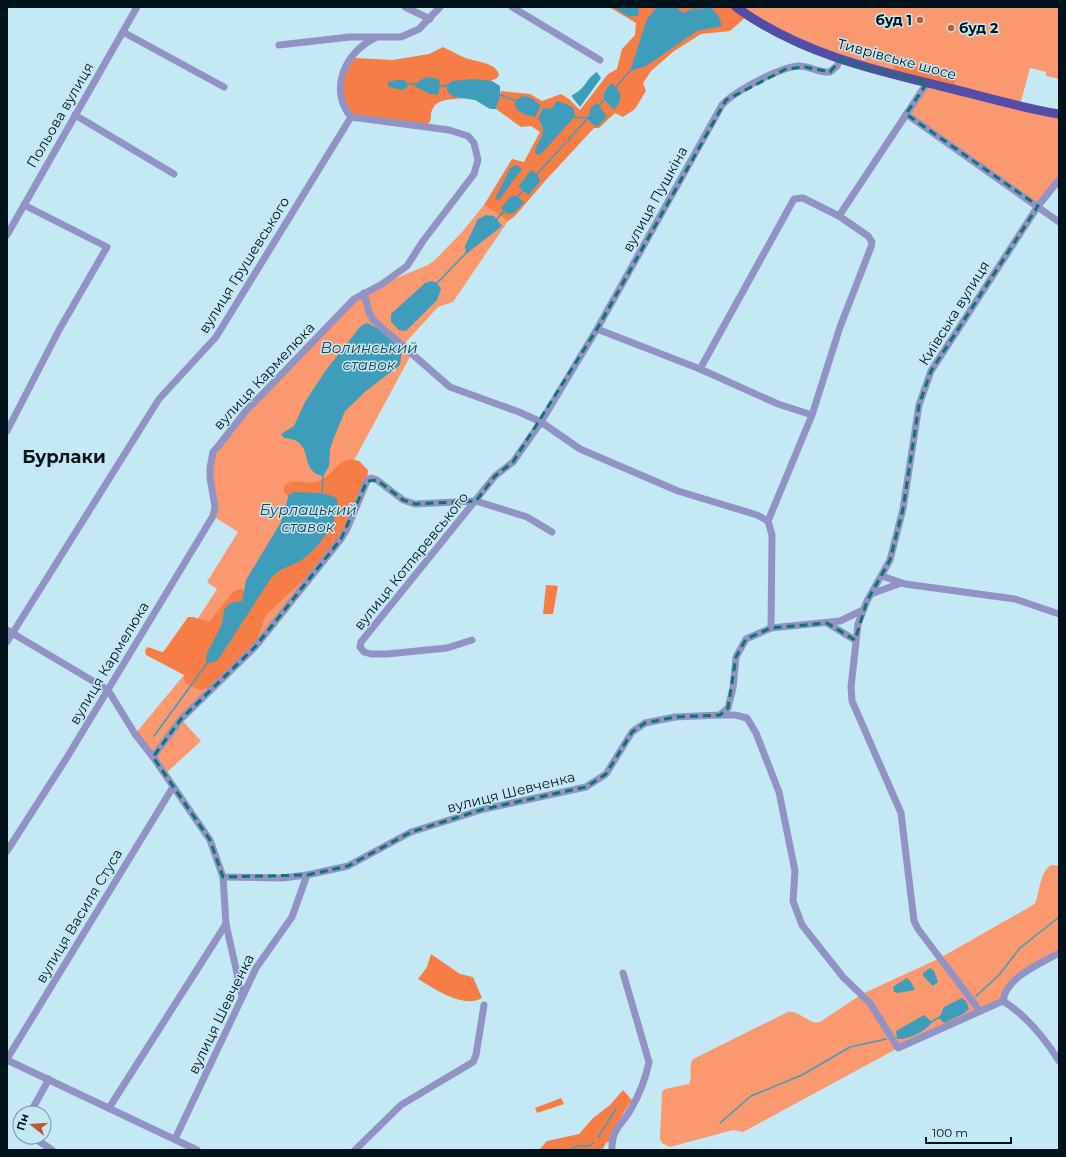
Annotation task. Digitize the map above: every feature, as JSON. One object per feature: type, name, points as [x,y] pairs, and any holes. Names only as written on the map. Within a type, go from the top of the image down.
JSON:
[{"type":"main road","name":"Тиврівське шосе","points":[[736,7],[790,40],[840,60],[927,83],[1059,114]]},
{"type":"street","name":"Польова вулиця","points":[[7,236],[137,7]]},
{"type":"street","points":[[405,7],[430,19]]},
{"type":"street","points":[[279,45],[350,37],[396,38],[410,34],[419,29],[440,7]]},
{"type":"street","points":[[512,7],[600,60]]},
{"type":"street","points":[[123,32],[224,87]]},
{"type":"street","points":[[351,117],[346,111],[341,96],[342,76],[354,53],[367,42],[375,38]]},
{"type":"street","name":"вулиця Пушкіна","points":[[541,422],[597,329],[722,105],[734,94],[786,69],[805,67],[830,72],[837,66],[840,60]]},
{"type":"street","points":[[839,216],[927,83]]},
{"type":"street","points":[[906,114],[1059,222]]},
{"type":"street","points":[[76,115],[174,174]]},
{"type":"street","name":"вулиця Кармелюка","points":[[7,851],[108,690],[213,516],[215,507],[210,478],[213,452],[245,412],[354,299],[382,284],[406,266],[422,241],[474,174],[478,160],[474,144],[468,136],[449,130],[351,117]]},
{"type":"street","name":"вулиця Грушевського","points":[[7,642],[10,631],[159,399],[216,337],[351,117]]},
{"type":"street","name":"Київська вулиця","points":[[980,1011],[918,929],[914,920],[901,813],[852,701],[851,687],[856,640],[863,610],[890,560],[903,508],[919,405],[931,371],[1038,206],[1059,180]]},
{"type":"street","points":[[700,369],[794,199],[803,198],[839,216],[868,236],[872,242],[871,247],[840,327],[812,415],[768,521],[772,535],[771,628]]},
{"type":"street","points":[[7,431],[59,330],[107,248],[24,205]]},
{"type":"street","points":[[364,293],[369,312],[374,320],[450,387],[519,412],[541,422],[580,449],[678,491],[757,515],[768,521]]},
{"type":"street","points":[[597,329],[700,369],[778,404],[812,415]]},
{"type":"street","name":"вулиця Котляревського","points":[[472,640],[447,648],[387,654],[370,654],[364,652],[360,647],[361,642],[495,476],[513,462],[541,422]]},
{"type":"street","points":[[153,757],[181,719],[255,647],[342,539],[348,529],[367,481],[371,478],[403,500],[415,504],[476,501],[526,517],[552,532]]},
{"type":"street","points":[[882,576],[901,583],[1016,599],[1059,614]]},
{"type":"street","points":[[871,594],[901,583]]},
{"type":"street","points":[[720,715],[728,708],[733,688],[736,657],[746,639],[771,628],[827,624],[845,620],[863,610]]},
{"type":"street","points":[[827,624],[856,640]]},
{"type":"street","points":[[10,631],[108,690],[135,734],[153,757],[210,840],[222,877],[226,924],[242,996]]},
{"type":"street","name":"вулиця Шевченка","points":[[175,1139],[256,968],[292,917],[307,876],[348,866],[411,832],[477,811],[586,787],[606,774],[632,732],[645,723],[676,717],[735,714],[747,718],[756,733],[779,792],[795,871],[793,901],[802,925],[843,977],[870,1003],[898,1048],[980,1011]]},
{"type":"street","name":"вулиця Василя Стуса","points":[[7,1060],[173,787]]},
{"type":"street","points":[[222,877],[282,878],[307,876]]},
{"type":"street","points":[[109,1108],[226,924]]},
{"type":"street","points":[[1003,1001],[1004,993],[1011,982],[1059,953]]},
{"type":"street","points":[[612,1150],[613,1133],[631,1109],[647,1072],[649,1062],[623,973]]},
{"type":"street","points":[[980,1011],[1003,1001]]},
{"type":"street","points":[[1003,1001],[1023,1015],[1046,1040],[1059,1060]]},
{"type":"street","points":[[355,1150],[402,1105],[473,1062],[476,1055],[484,1005]]},
{"type":"street","points":[[7,1060],[197,1150]]},
{"type":"street","points":[[34,1105],[49,1079]]},
{"type":"highlighted area","points":[[840,60],[927,83],[906,114],[1038,206],[931,371],[919,405],[903,509],[890,560],[867,601],[855,640],[827,623],[771,628],[746,639],[736,657],[728,708],[720,715],[675,717],[645,723],[632,732],[606,774],[586,787],[484,809],[411,832],[348,866],[307,875],[223,877],[210,840],[153,757],[181,719],[255,647],[341,539],[367,481],[377,480],[403,500],[415,504],[476,501],[495,476],[513,462],[597,329],[726,100],[786,69],[805,67],[830,72]]},
{"type":"shaded area","points":[[609,7],[736,7],[748,15],[730,31],[701,34],[674,51],[651,71],[643,83],[646,91],[635,109],[623,117],[615,113],[599,128],[594,128],[515,216],[508,221],[484,205],[512,159],[524,162],[540,132],[531,126],[521,127],[496,109],[501,91],[530,94],[542,101],[561,94],[569,99],[580,110],[608,74],[617,69],[622,49],[635,35],[636,23]]},
{"type":"shaded area","points":[[736,7],[1059,7],[1059,79],[1046,76],[1046,72],[1030,68],[1020,105],[1059,114],[1059,180],[1038,206],[906,114],[927,83],[896,62],[892,74],[840,60]]},
{"type":"shaded area","points":[[443,47],[467,59],[489,64],[497,70],[499,75],[496,78],[486,82],[454,83],[457,98],[466,98],[450,99],[440,102],[433,109],[430,122],[423,125],[404,125],[351,117],[343,104],[342,76],[355,58],[393,60],[429,54]]},
{"type":"shaded area","points":[[895,62],[956,77],[953,89],[892,74]]},
{"type":"shaded area","points":[[484,205],[508,221],[453,302],[438,307],[406,342],[412,353],[351,466],[347,529],[255,647],[181,719],[201,741],[165,774],[135,734],[184,675],[168,665],[217,589],[207,582],[238,532],[213,516],[210,468],[219,445],[354,299],[382,284],[428,265],[435,260],[462,232]]},
{"type":"shaded area","points":[[350,459],[359,461],[368,470],[367,481],[347,529],[314,570],[265,616],[255,647],[216,685],[200,690],[185,683],[184,675],[146,655],[145,650],[148,647],[162,652],[164,651],[188,617],[209,622],[233,592],[240,589],[244,590],[271,578],[294,559],[290,497],[284,493],[284,487],[291,482],[313,483],[322,480],[341,463]]},
{"type":"shaded area","points":[[546,585],[558,586],[553,614],[543,614]]},
{"type":"shaded area","points":[[1052,865],[1059,866],[1059,953],[1011,982],[1003,1001],[898,1048],[743,1132],[733,1130],[670,1147],[662,1143],[660,1139],[662,1092],[665,1089],[689,1084],[693,1059],[788,1012],[796,1013],[812,1021],[820,1022],[862,994],[940,958],[1033,905],[1036,902],[1043,875],[1048,867]]},
{"type":"shaded area","points":[[431,954],[460,974],[473,977],[482,998],[474,1001],[458,999],[441,992],[418,979],[427,967]]},
{"type":"shaded area","points":[[623,1090],[632,1100],[616,1125],[615,1139],[606,1143],[602,1150],[539,1150],[547,1141],[579,1134],[593,1118],[610,1105]]},
{"type":"shaded area","points":[[561,1098],[564,1104],[537,1113],[535,1108]]},
{"type":"water","points":[[613,7],[638,7],[639,15],[629,17]]},
{"type":"water","points":[[657,7],[676,7],[683,13],[710,7],[718,15],[722,26],[697,31],[646,66],[630,71],[647,19]]},
{"type":"water","points":[[597,72],[601,78],[580,107],[572,95],[581,89]]},
{"type":"water","points":[[426,77],[439,79],[440,86],[438,95],[430,94],[414,86]]},
{"type":"water","points":[[475,79],[492,81],[500,86],[500,96],[496,109],[490,109],[475,100],[454,97],[448,92],[446,86],[452,81]]},
{"type":"water","points":[[405,80],[408,86],[403,90],[388,87],[388,82]]},
{"type":"water","points":[[611,83],[620,93],[619,102],[614,110],[604,99],[603,94]]},
{"type":"water","points":[[525,96],[533,99],[541,106],[535,117],[522,113],[517,109],[515,103],[520,97]]},
{"type":"water","points":[[557,101],[573,107],[575,116],[542,153],[538,155],[536,154],[535,150],[541,137],[543,127],[538,119],[543,108],[551,109]]},
{"type":"water","points":[[597,103],[607,117],[597,127],[590,122],[588,118],[591,107]]},
{"type":"water","points":[[516,165],[522,169],[499,200],[495,199],[510,168]]},
{"type":"water","points":[[531,170],[537,174],[540,181],[529,195],[518,187]]},
{"type":"water","points":[[511,196],[517,196],[524,202],[514,213],[507,214],[501,208]]},
{"type":"water","points":[[486,215],[494,216],[502,226],[466,254],[465,246],[478,219]]},
{"type":"water","points":[[432,281],[437,283],[441,289],[437,300],[406,331],[399,330],[391,322],[391,314],[425,283]]},
{"type":"water","name":"Волинський ставок","points":[[366,323],[381,331],[396,344],[401,352],[400,365],[366,391],[345,411],[330,449],[329,466],[323,476],[315,473],[311,468],[300,444],[294,440],[284,438],[281,434],[294,426],[305,402],[326,370],[360,327]]},
{"type":"water","name":"Бурлацький ставок","points":[[295,492],[323,494],[333,496],[337,499],[337,507],[332,525],[314,550],[300,561],[281,570],[271,578],[218,660],[208,663],[206,661],[207,653],[222,624],[224,610],[230,603],[242,601],[246,580],[281,522],[289,494]]},
{"type":"water","points":[[930,968],[934,971],[938,982],[933,986],[923,976],[923,973]]},
{"type":"water","points":[[907,978],[915,990],[897,993],[894,992],[893,987]]},
{"type":"water","points":[[962,998],[966,1001],[969,1009],[963,1014],[944,1023],[939,1018],[944,1007]]},
{"type":"water","points":[[924,1015],[932,1022],[926,1029],[906,1038],[897,1039],[896,1031]]},
{"type":"waterway","points":[[682,14],[700,7]]},
{"type":"waterway","points":[[615,88],[631,70]]},
{"type":"waterway","points":[[407,84],[415,84]]},
{"type":"waterway","points":[[439,86],[447,86]]},
{"type":"waterway","points":[[500,95],[517,101]]},
{"type":"waterway","points":[[599,106],[605,98]]},
{"type":"waterway","points":[[573,117],[587,118]]},
{"type":"waterway","points":[[537,174],[588,118]]},
{"type":"waterway","points":[[517,197],[523,191]]},
{"type":"waterway","points":[[496,220],[504,211]]},
{"type":"waterway","points":[[437,283],[466,253]]},
{"type":"waterway","points":[[322,495],[323,475]]},
{"type":"waterway","points":[[154,736],[208,662]]},
{"type":"waterway","points":[[976,996],[999,975],[1020,948],[1059,917]]},
{"type":"waterway","points":[[931,1022],[940,1017]]},
{"type":"waterway","points":[[720,1123],[751,1096],[802,1075],[850,1047],[886,1039]]},
{"type":"waterway","points":[[598,1137],[616,1109]]},
{"type":"waterway","points":[[569,1150],[577,1146],[589,1146],[593,1143]]},
{"type":"place","name":"буд 1","points":[[920,20]]},
{"type":"place","name":"буд 2","points":[[951,28]]},
{"type":"district","name":"Бурлаки","points":[[64,457]]}]
